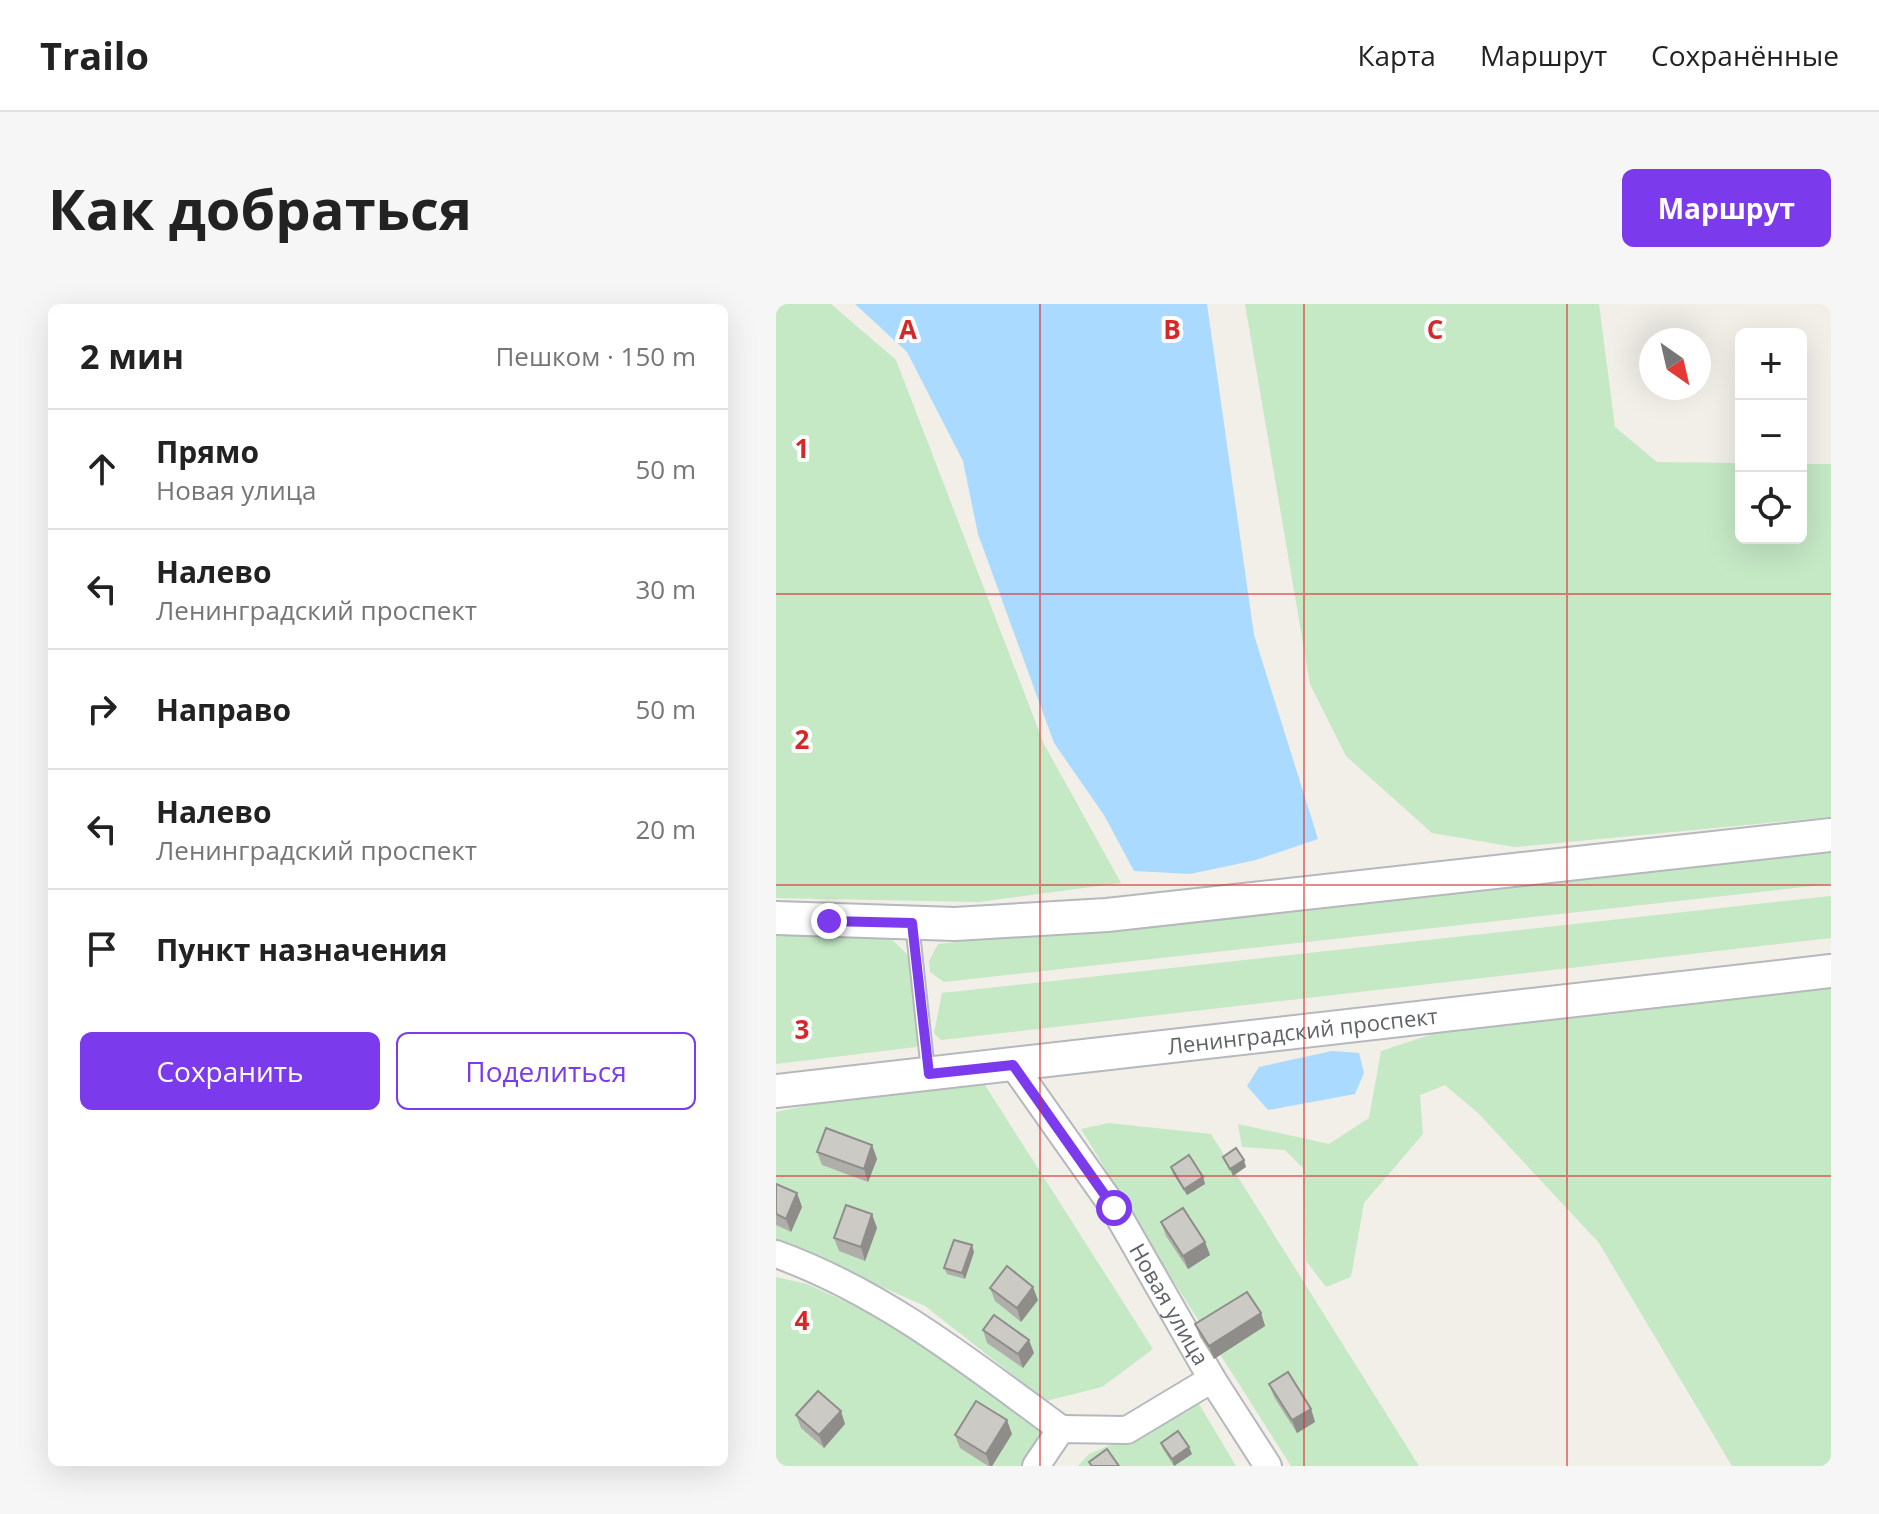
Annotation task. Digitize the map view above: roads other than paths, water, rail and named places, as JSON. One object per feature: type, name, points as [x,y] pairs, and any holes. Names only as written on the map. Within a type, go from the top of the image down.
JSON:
[{"type":"street","points":[[776,918],[912,923],[1107,915],[1831,835]]},
{"type":"street","name":"Ленинградский проспект","points":[[776,1091],[1831,971]]},
{"type":"street","name":"Новая улица","points":[[1013,1065],[1114,1208],[1212,1379],[1268,1466]]},
{"type":"street","points":[[776,1254],[863,1291],[1061,1429],[1127,1430],[1212,1379]]},
{"type":"street","points":[[1036,1466],[1061,1429]]},
{"type":"lane","points":[[912,923],[929,1074]]},
{"type":"water","points":[[855,304],[1207,304],[1254,635],[1318,839],[1256,860],[1190,874],[1134,871],[1104,815],[1054,743],[978,534],[963,461],[907,352]]},
{"type":"water","points":[[1332,1051],[1359,1053],[1364,1073],[1355,1094],[1268,1110],[1247,1086],[1259,1067]]}]
